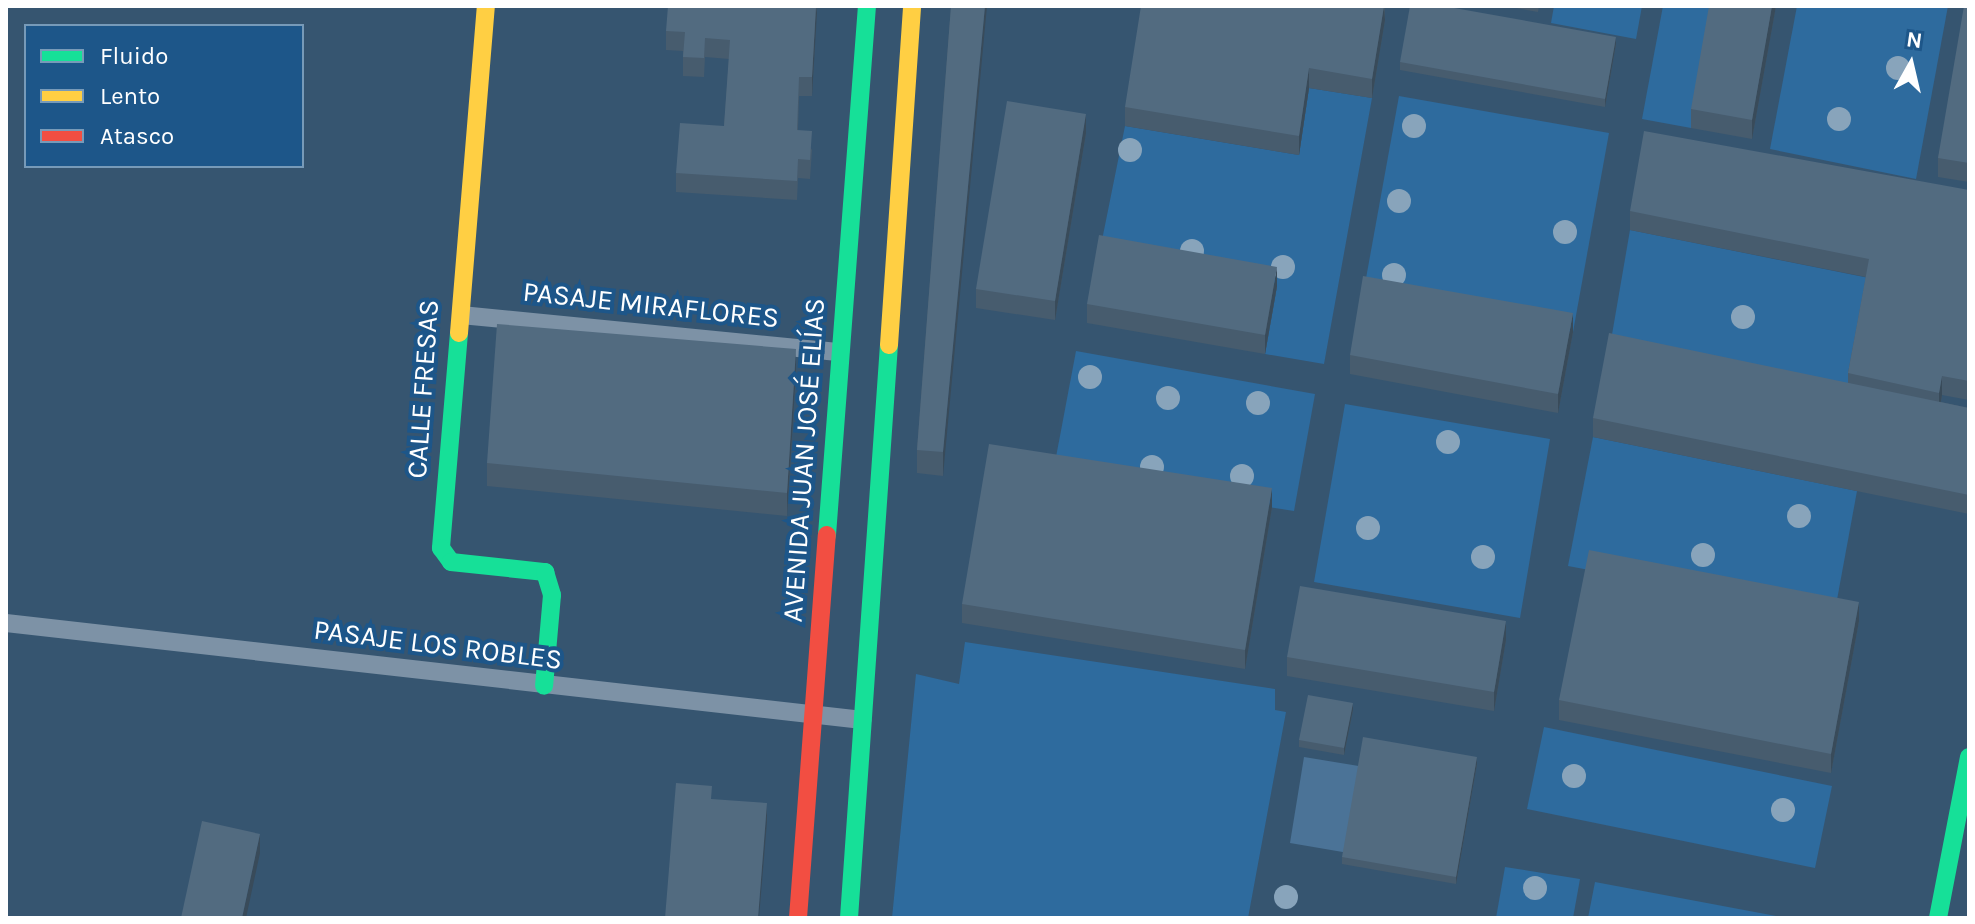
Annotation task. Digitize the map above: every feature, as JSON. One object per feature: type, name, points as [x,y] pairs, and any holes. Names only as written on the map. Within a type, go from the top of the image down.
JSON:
[{"type":"street","name":"CALLE FRESAS","points":[[486,6],[457,314],[441,554],[451,562],[545,572],[552,595],[544,686]]},
{"type":"street","name":"AVENIDA JUAN JOSÉ ELÍAS","points":[[798,918],[867,6]]},
{"type":"street","points":[[849,918],[912,6]]},
{"type":"street","points":[[1938,918],[1969,757]]},
{"type":"lane","name":"PASAJE MIRAFLORES","points":[[457,314],[840,352]]},
{"type":"lane","name":"PASAJE LOS ROBLES","points":[[6,623],[863,720]]},
{"type":"shaded area","points":[[1554,6],[1642,6],[1636,39],[1551,23]]},
{"type":"shaded area","points":[[1663,6],[1712,6],[1691,128],[1642,119]]},
{"type":"shaded area","points":[[1797,6],[1948,6],[1916,179],[1770,149]]},
{"type":"shaded area","points":[[1309,88],[1372,98],[1324,364],[1265,354],[1277,286],[1099,255],[1125,126],[1299,155]]},
{"type":"shaded area","points":[[1399,96],[1609,133],[1573,332],[1363,295]]},
{"type":"shaded area","points":[[1630,230],[1869,278],[1849,392],[1609,352]]},
{"type":"shaded area","points":[[1076,351],[1315,394],[1294,511],[1053,473]]},
{"type":"shaded area","points":[[1345,404],[1550,439],[1520,618],[1314,582]]},
{"type":"shaded area","points":[[1593,437],[1857,491],[1834,616],[1568,566]]},
{"type":"shaded area","points":[[965,642],[1275,689],[1275,710],[1286,712],[1248,918],[892,918],[916,674],[959,684]]},
{"type":"shaded area","points":[[1544,727],[1832,786],[1815,868],[1527,809]]},
{"type":"shaded area","points":[[1304,757],[1462,783],[1448,870],[1290,843]]},
{"type":"shaded area","points":[[1505,867],[1580,879],[1573,918],[1496,918]]},
{"type":"shaded area","points":[[1595,882],[1787,918],[1588,918]]},
{"type":"building","points":[[668,6],[816,6],[812,77],[799,77],[797,130],[812,131],[810,160],[798,159],[797,181],[676,173],[680,123],[724,126],[730,40],[705,38],[704,58],[683,57],[685,32],[666,31]]},
{"type":"building","points":[[951,6],[985,6],[943,452],[917,450]]},
{"type":"building","points":[[1141,6],[1384,6],[1372,79],[1309,68],[1299,136],[1125,107]]},
{"type":"building","points":[[1410,6],[1443,6],[1616,37],[1605,99],[1400,62]]},
{"type":"building","points":[[1709,6],[1772,6],[1752,120],[1691,109]]},
{"type":"building","points":[[1964,6],[1969,6],[1969,163],[1938,158]]},
{"type":"building","points":[[1007,101],[1086,114],[1055,301],[976,289]]},
{"type":"building","points":[[1644,131],[1969,190],[1969,381],[1942,376],[1939,393],[1848,373],[1869,259],[1630,211]]},
{"type":"building","points":[[1099,235],[1277,267],[1265,335],[1087,304]]},
{"type":"building","points":[[1363,276],[1573,313],[1558,394],[1350,355]]},
{"type":"building","points":[[497,324],[796,349],[787,493],[487,463]]},
{"type":"building","points":[[1609,333],[1969,408],[1969,495],[1593,418]]},
{"type":"building","points":[[989,444],[1272,488],[1245,650],[962,604]]},
{"type":"building","points":[[1589,550],[1859,602],[1831,754],[1559,700]]},
{"type":"building","points":[[1300,586],[1506,621],[1494,692],[1287,657]]},
{"type":"building","points":[[1308,695],[1353,703],[1344,748],[1299,740]]},
{"type":"building","points":[[1363,737],[1477,757],[1456,877],[1342,857]]},
{"type":"building","points":[[676,783],[712,786],[711,799],[767,803],[758,918],[665,918]]},
{"type":"building","points":[[202,821],[260,834],[242,918],[181,918]]},
{"type":"traffic: fast","points":[[827,535],[867,6]]},
{"type":"traffic: fast","points":[[459,333],[441,548],[451,562],[545,572],[552,595],[544,686]]},
{"type":"traffic: fast","points":[[849,918],[889,345]]},
{"type":"traffic: fast","points":[[1938,918],[1969,757]]},
{"type":"traffic: slow","points":[[459,333],[486,6]]},
{"type":"traffic: slow","points":[[889,345],[912,6]]},
{"type":"traffic: jam","points":[[798,918],[827,535]]}]
